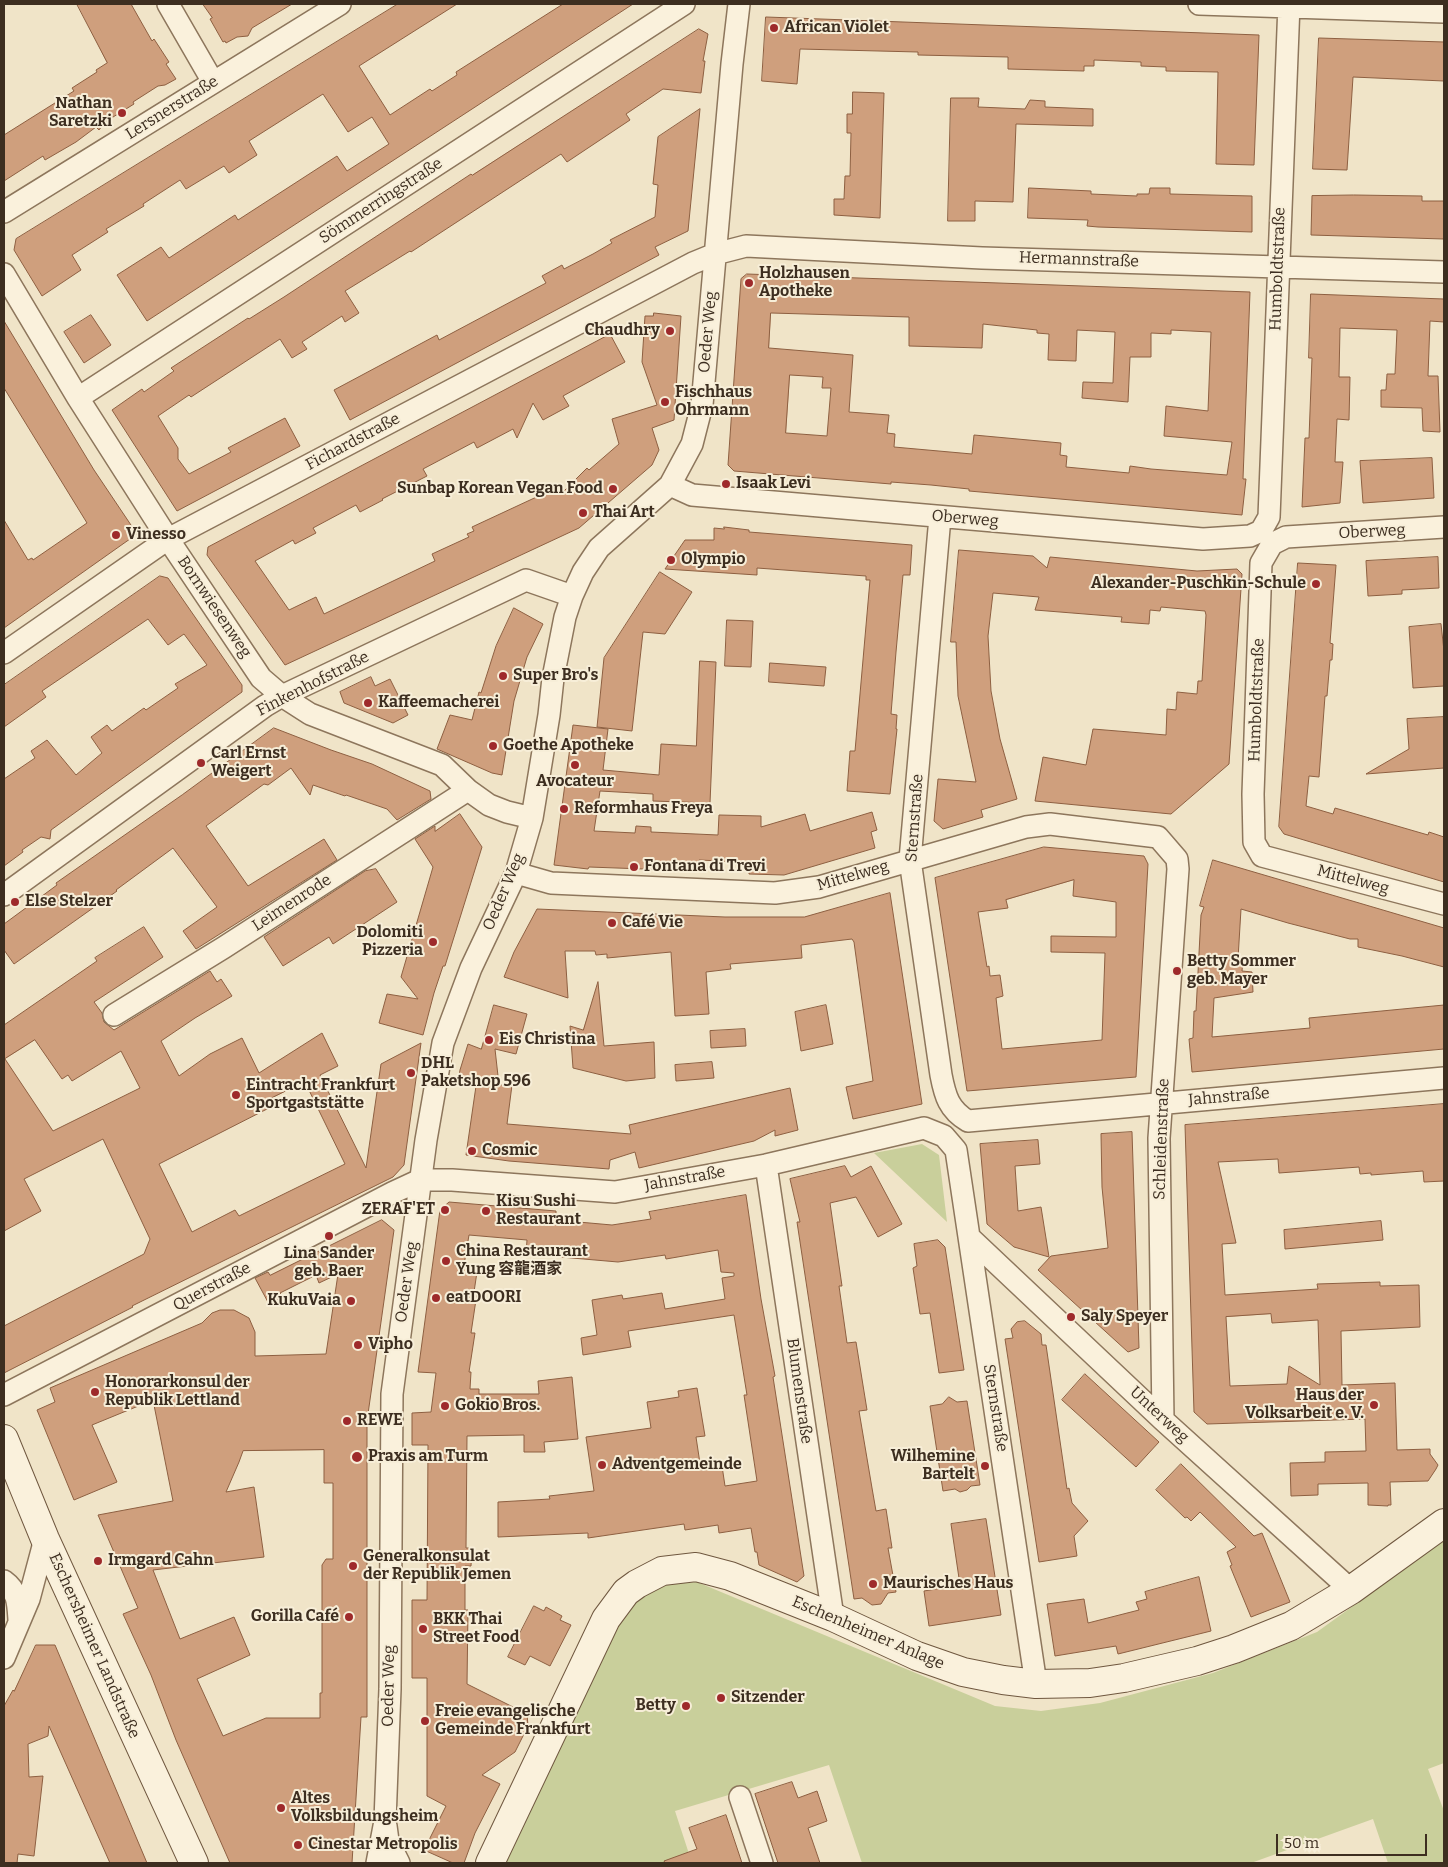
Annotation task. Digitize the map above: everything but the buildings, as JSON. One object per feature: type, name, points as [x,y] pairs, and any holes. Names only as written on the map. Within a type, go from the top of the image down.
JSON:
[{"type":"main road","name":"Eschersheimer Landstraße","points":[[4,1440],[45,1539],[190,1859]]},
{"type":"main road","name":"Eschenheimer Anlage","points":[[490,1863],[606,1619],[626,1592],[649,1577],[671,1570],[696,1568],[711,1570],[833,1617],[917,1656],[964,1672],[1036,1684],[1090,1683],[1133,1676],[1197,1661],[1234,1649],[1291,1626],[1351,1590],[1444,1523]]},
{"type":"street","points":[[168,4],[213,82]]},
{"type":"street","name":"Lersnerstraße","points":[[4,212],[340,4]]},
{"type":"street","name":"Sömmerringstraße","points":[[78,398],[684,4]]},
{"type":"street","name":"Oeder Weg","points":[[377,1863],[385,1821],[390,1689],[392,1394],[420,1180],[443,1043],[471,968],[516,873],[532,818],[549,715],[553,678],[565,618],[572,596],[583,572],[599,548],[670,484],[692,444],[702,405],[739,4]]},
{"type":"street","points":[[1199,4],[1444,12]]},
{"type":"street","name":"Humboldtstraße","points":[[1262,856],[1254,842],[1253,794],[1261,563],[1267,538],[1269,517],[1289,6]]},
{"type":"street","name":"Hermannstraße","points":[[715,254],[746,246],[982,258],[1444,272]]},
{"type":"street","name":"Fichardstraße","points":[[4,653],[168,539],[676,272],[715,254]]},
{"type":"street","name":"Bornwiesenweg","points":[[6,281],[168,539],[261,678],[282,696],[310,714],[442,765],[468,790],[489,805],[532,818]]},
{"type":"street","name":"Oberweg","points":[[670,484],[692,495],[1203,539],[1250,536],[1267,538],[1444,528]]},
{"type":"street","name":"Sternstraße","points":[[940,517],[910,860],[941,1075],[945,1094],[956,1114]]},
{"type":"street","name":"Finkenhofstraße","points":[[4,895],[257,712],[282,696],[526,580],[572,596]]},
{"type":"street","name":"Leimenrode","points":[[114,1015],[468,790]]},
{"type":"street","name":"Mittelweg","points":[[516,873],[551,883],[775,893],[819,887],[1026,827],[1050,824],[1158,837],[1177,859]]},
{"type":"street","name":"Mittelweg","points":[[1262,856],[1444,904]]},
{"type":"street","name":"Schleidenstraße","points":[[1163,1420],[1159,1138],[1178,869],[1177,859]]},
{"type":"street","name":"Jahnstraße","points":[[956,1114],[968,1121],[1444,1078]]},
{"type":"street","name":"Jahnstraße","points":[[420,1180],[452,1180],[615,1192],[766,1165],[924,1128],[944,1136]]},
{"type":"street","name":"Sternstraße","points":[[944,1136],[956,1150],[1036,1684]]},
{"type":"street","name":"Blumenstraße","points":[[766,1165],[833,1617]]},
{"type":"street","name":"Querstraße","points":[[4,1395],[420,1180]]},
{"type":"street","name":"Unterweg","points":[[969,1238],[1163,1420],[1351,1590]]},
{"type":"street","points":[[4,1658],[28,1599],[45,1539]]},
{"type":"street","points":[[4,1581],[10,1585],[18,1599],[19,1625]]},
{"type":"street","points":[[740,1797],[762,1863]]},
{"type":"street","name":"Oeder Weg","points":[[385,1821],[388,1841],[399,1863]]},
{"type":"green space","points":[[922,1144],[939,1155],[947,1222],[874,1153]]},
{"type":"green space","points":[[1444,1540],[1444,1763],[1428,1769],[1444,1811],[1444,1863],[1388,1863],[1373,1819],[1251,1863],[862,1863],[829,1765],[675,1811],[692,1863],[493,1863],[630,1603],[658,1584],[697,1582],[995,1706],[1041,1711],[1100,1703],[1213,1673],[1317,1632]]},
{"type":"place","name":"African Violet","points":[[774,28]]},
{"type":"place","name":"Nathan Saretzki","points":[[122,113]]},
{"type":"place","name":"Holzhausen Apotheke","points":[[749,283]]},
{"type":"place","name":"Chaudhry","points":[[670,331]]},
{"type":"place","name":"Fischhaus Ohrmann","points":[[665,402]]},
{"type":"place","name":"Isaak Levi","points":[[726,484]]},
{"type":"place","name":"Sunbap Korean Vegan Food","points":[[613,489]]},
{"type":"place","name":"Thai Art","points":[[583,513]]},
{"type":"place","name":"Vinesso","points":[[116,535]]},
{"type":"place","name":"Olympio","points":[[671,560]]},
{"type":"place","name":"Alexander-Puschkin-Schule","points":[[1316,584]]},
{"type":"place","name":"Super Bro's","points":[[503,676]]},
{"type":"place","name":"Kaffeemacherei","points":[[368,703]]},
{"type":"place","name":"Goethe Apotheke","points":[[493,746]]},
{"type":"place","name":"Carl Ernst Weigert","points":[[201,763]]},
{"type":"place","name":"Avocateur","points":[[575,765]]},
{"type":"place","name":"Reformhaus Freya","points":[[564,809]]},
{"type":"place","name":"Fontana di Trevi","points":[[634,867]]},
{"type":"place","name":"Else Stelzer","points":[[15,902]]},
{"type":"place","name":"Café Vie","points":[[612,923]]},
{"type":"place","name":"Dolomiti Pizzeria","points":[[433,942]]},
{"type":"place","name":"Betty Sommer geb. Mayer","points":[[1177,971]]},
{"type":"place","name":"Eis Christina","points":[[489,1040]]},
{"type":"place","name":"DHL Paketshop 596","points":[[411,1073]]},
{"type":"place","name":"Eintracht Frankfurt Sportgaststätte","points":[[236,1095]]},
{"type":"place","name":"Cosmic","points":[[472,1151]]},
{"type":"place","name":"ZERAF'ET","points":[[445,1210]]},
{"type":"place","name":"Kisu Sushi Restaurant","points":[[486,1211]]},
{"type":"place","name":"Lina Sander geb. Baer","points":[[329,1236]]},
{"type":"place","name":"China Restaurant Yung 容龍酒家","points":[[446,1261]]},
{"type":"place","name":"eatDOORI","points":[[436,1298]]},
{"type":"place","name":"KukuVaia","points":[[351,1301]]},
{"type":"place","name":"Saly Speyer","points":[[1071,1317]]},
{"type":"place","name":"Vipho","points":[[358,1345]]},
{"type":"place","name":"Honorarkonsul der Republik Lettland","points":[[95,1392]]},
{"type":"place","name":"Haus der Volksarbeit e. V.","points":[[1374,1405]]},
{"type":"place","name":"Gokio Bros.","points":[[445,1406]]},
{"type":"place","name":"REWE","points":[[347,1421]]},
{"type":"place","name":"Praxis am Turm","points":[[357,1457]]},
{"type":"place","name":"Adventgemeinde","points":[[602,1465]]},
{"type":"place","name":"Wilhemine Bartelt","points":[[985,1466]]},
{"type":"place","name":"Irmgard Cahn","points":[[98,1561]]},
{"type":"place","name":"Generalkonsulat der Republik Jemen","points":[[353,1566]]},
{"type":"place","name":"Maurisches Haus","points":[[873,1584]]},
{"type":"place","name":"Gorilla Café","points":[[349,1617]]},
{"type":"place","name":"BKK Thai Street Food","points":[[423,1629]]},
{"type":"place","name":"Sitzender","points":[[721,1698]]},
{"type":"place","name":"Betty","points":[[686,1706]]},
{"type":"place","name":"Freie evangelische Gemeinde Frankfurt","points":[[425,1721]]},
{"type":"place","name":"Altes Volksbildungsheim","points":[[281,1808]]},
{"type":"place","name":"Cinestar Metropolis","points":[[298,1845]]}]
